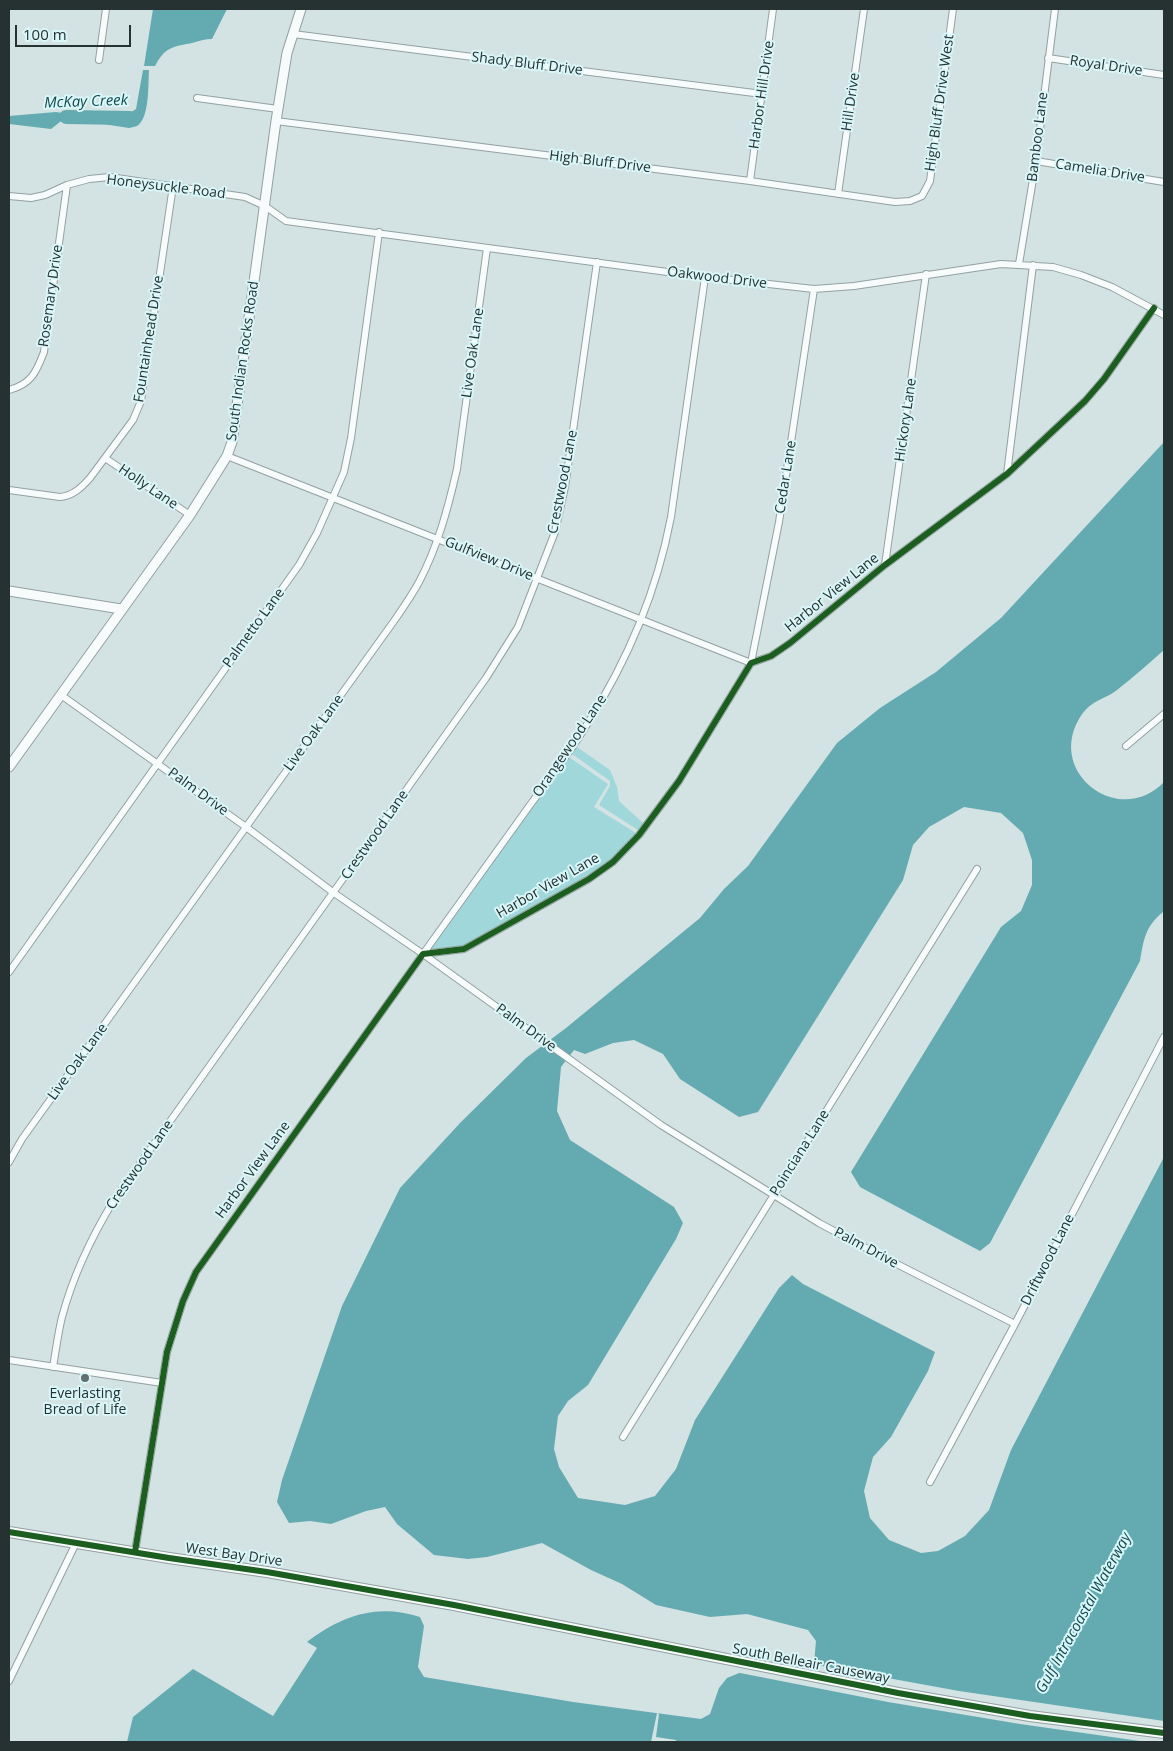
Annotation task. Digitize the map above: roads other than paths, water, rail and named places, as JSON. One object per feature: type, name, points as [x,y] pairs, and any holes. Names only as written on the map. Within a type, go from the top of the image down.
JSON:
[{"type":"main road","name":"West Bay Drive","points":[[9,1532],[267,1572],[454,1605]]},
{"type":"main road","name":"South Belleair Causeway","points":[[454,1605],[898,1694],[1030,1716],[1164,1733]]},
{"type":"street","points":[[99,60],[106,9]]},
{"type":"street","name":"South Indian Rocks Road","points":[[9,767],[190,515],[227,456],[232,442],[278,108],[288,53],[301,9]]},
{"type":"street","name":"Harbor Hill Drive","points":[[750,181],[773,9]]},
{"type":"street","name":"Hill Drive","points":[[838,194],[864,9]]},
{"type":"street","name":"High Bluff Drive West","points":[[922,196],[930,181],[953,9]]},
{"type":"street","name":"Bamboo Lane","points":[[1019,264],[1036,161],[1055,9]]},
{"type":"street","name":"Shady Bluff Drive","points":[[293,34],[762,94]]},
{"type":"street","name":"Royal Drive","points":[[1048,58],[1164,75]]},
{"type":"street","points":[[197,98],[278,108]]},
{"type":"street","name":"High Bluff Drive","points":[[276,121],[750,181],[895,202],[910,201],[922,196]]},
{"type":"street","name":"Camelia Drive","points":[[1036,161],[1164,182]]},
{"type":"street","name":"Honeysuckle Road","points":[[9,196],[31,198],[45,195],[67,184],[110,177],[245,198],[265,206]]},
{"type":"street","name":"Rosemary Drive","points":[[9,390],[23,386],[31,378],[38,368],[44,352],[67,184]]},
{"type":"street","name":"Fountainhead Drive","points":[[9,490],[60,497],[68,496],[84,485],[133,420],[142,401],[173,186]]},
{"type":"street","name":"Oakwood Drive","points":[[265,206],[286,221],[705,277],[814,289],[854,286],[1001,264],[1053,267],[1112,287],[1164,315]]},
{"type":"street","name":"Palmetto Lane","points":[[9,972],[299,565],[317,533],[344,472],[351,438],[379,232]]},
{"type":"street","name":"Live Oak Lane","points":[[9,1162],[22,1138],[394,621],[419,582],[438,539],[450,502],[457,469],[487,248]]},
{"type":"street","name":"Crestwood Lane","points":[[53,1367],[62,1317],[75,1278],[102,1220],[114,1200],[486,678],[518,627],[555,532],[565,487],[597,262]]},
{"type":"street","points":[[1007,474],[1033,266]]},
{"type":"street","name":"Hickory Lane","points":[[885,565],[926,274]]},
{"type":"street","name":"Orangewood Lane","points":[[423,954],[585,728],[621,665],[641,619],[666,545],[705,277]]},
{"type":"street","name":"Cedar Lane","points":[[751,663],[779,522],[814,289]]},
{"type":"street","name":"Harbor View Lane","points":[[136,1552],[162,1383],[174,1327],[182,1301],[196,1272],[423,954],[464,949],[588,879],[614,862],[639,835],[679,780],[751,663],[771,656],[790,643],[885,565],[1007,474],[1085,401],[1104,379],[1154,308]]},
{"type":"street","name":"Gulfview Drive","points":[[227,456],[751,663]]},
{"type":"street","name":"Holly Lane","points":[[105,458],[190,515]]},
{"type":"street","points":[[9,591],[121,609]]},
{"type":"street","name":"Palm Drive","points":[[61,695],[246,827],[334,893],[423,954],[661,1125],[819,1223],[1015,1324]]},
{"type":"street","points":[[1126,746],[1164,714]]},
{"type":"street","name":"Poinciana Lane","points":[[623,1437],[977,869]]},
{"type":"street","name":"Driftwood Lane","points":[[930,1482],[1015,1324],[1164,1037]]},
{"type":"street","points":[[9,1360],[162,1383]]},
{"type":"street","points":[[9,1681],[76,1543]]},
{"type":"water","points":[[153,9],[227,9],[212,39],[174,47],[162,55],[155,66],[144,66]]},
{"type":"water","points":[[143,70],[149,70],[148,100],[144,116],[136,126],[129,128],[65,118],[51,129],[9,124],[9,116],[56,112],[99,119],[124,117],[136,109]]},
{"type":"water","name":"Gulf Intracoastal Waterway","points":[[1164,442],[1164,650],[1112,694],[1096,701],[1087,708],[1079,719],[1072,739],[1073,759],[1080,775],[1093,788],[1109,797],[1128,799],[1146,795],[1164,782],[1164,911],[1153,922],[1146,933],[1140,961],[990,1243],[980,1251],[860,1187],[851,1172],[1001,927],[1021,911],[1032,885],[1032,860],[1023,833],[1001,813],[964,807],[929,827],[913,845],[903,880],[758,1112],[739,1117],[680,1079],[663,1054],[634,1040],[613,1043],[585,1054],[574,1050],[561,1067],[557,1111],[570,1140],[674,1207],[683,1223],[676,1239],[588,1385],[568,1401],[558,1416],[554,1449],[559,1467],[578,1498],[625,1505],[655,1496],[676,1469],[695,1420],[779,1288],[792,1275],[803,1284],[935,1352],[928,1371],[891,1437],[873,1457],[864,1491],[870,1518],[889,1540],[921,1553],[938,1551],[965,1536],[989,1510],[1011,1450],[1164,1157],[1164,1742],[127,1742],[133,1717],[193,1669],[273,1716],[317,1648],[307,1642],[346,1619],[374,1612],[389,1611],[420,1617],[424,1626],[418,1667],[424,1677],[573,1702],[701,1719],[710,1714],[719,1688],[727,1678],[744,1671],[808,1674],[814,1664],[816,1641],[808,1630],[747,1614],[710,1617],[656,1605],[622,1584],[591,1570],[542,1543],[487,1557],[468,1559],[434,1555],[397,1524],[385,1507],[366,1511],[331,1524],[310,1521],[289,1523],[277,1502],[282,1480],[342,1306],[400,1188],[461,1122],[526,1058],[566,1028],[700,918],[724,889],[748,866],[837,743],[880,708],[936,672],[1001,618]]},
{"type":"waterway","name":"McKay Creek","points":[[66,117],[130,118]]},
{"type":"place","name":"Everlasting Bread of Life","points":[[85,1378]]}]
